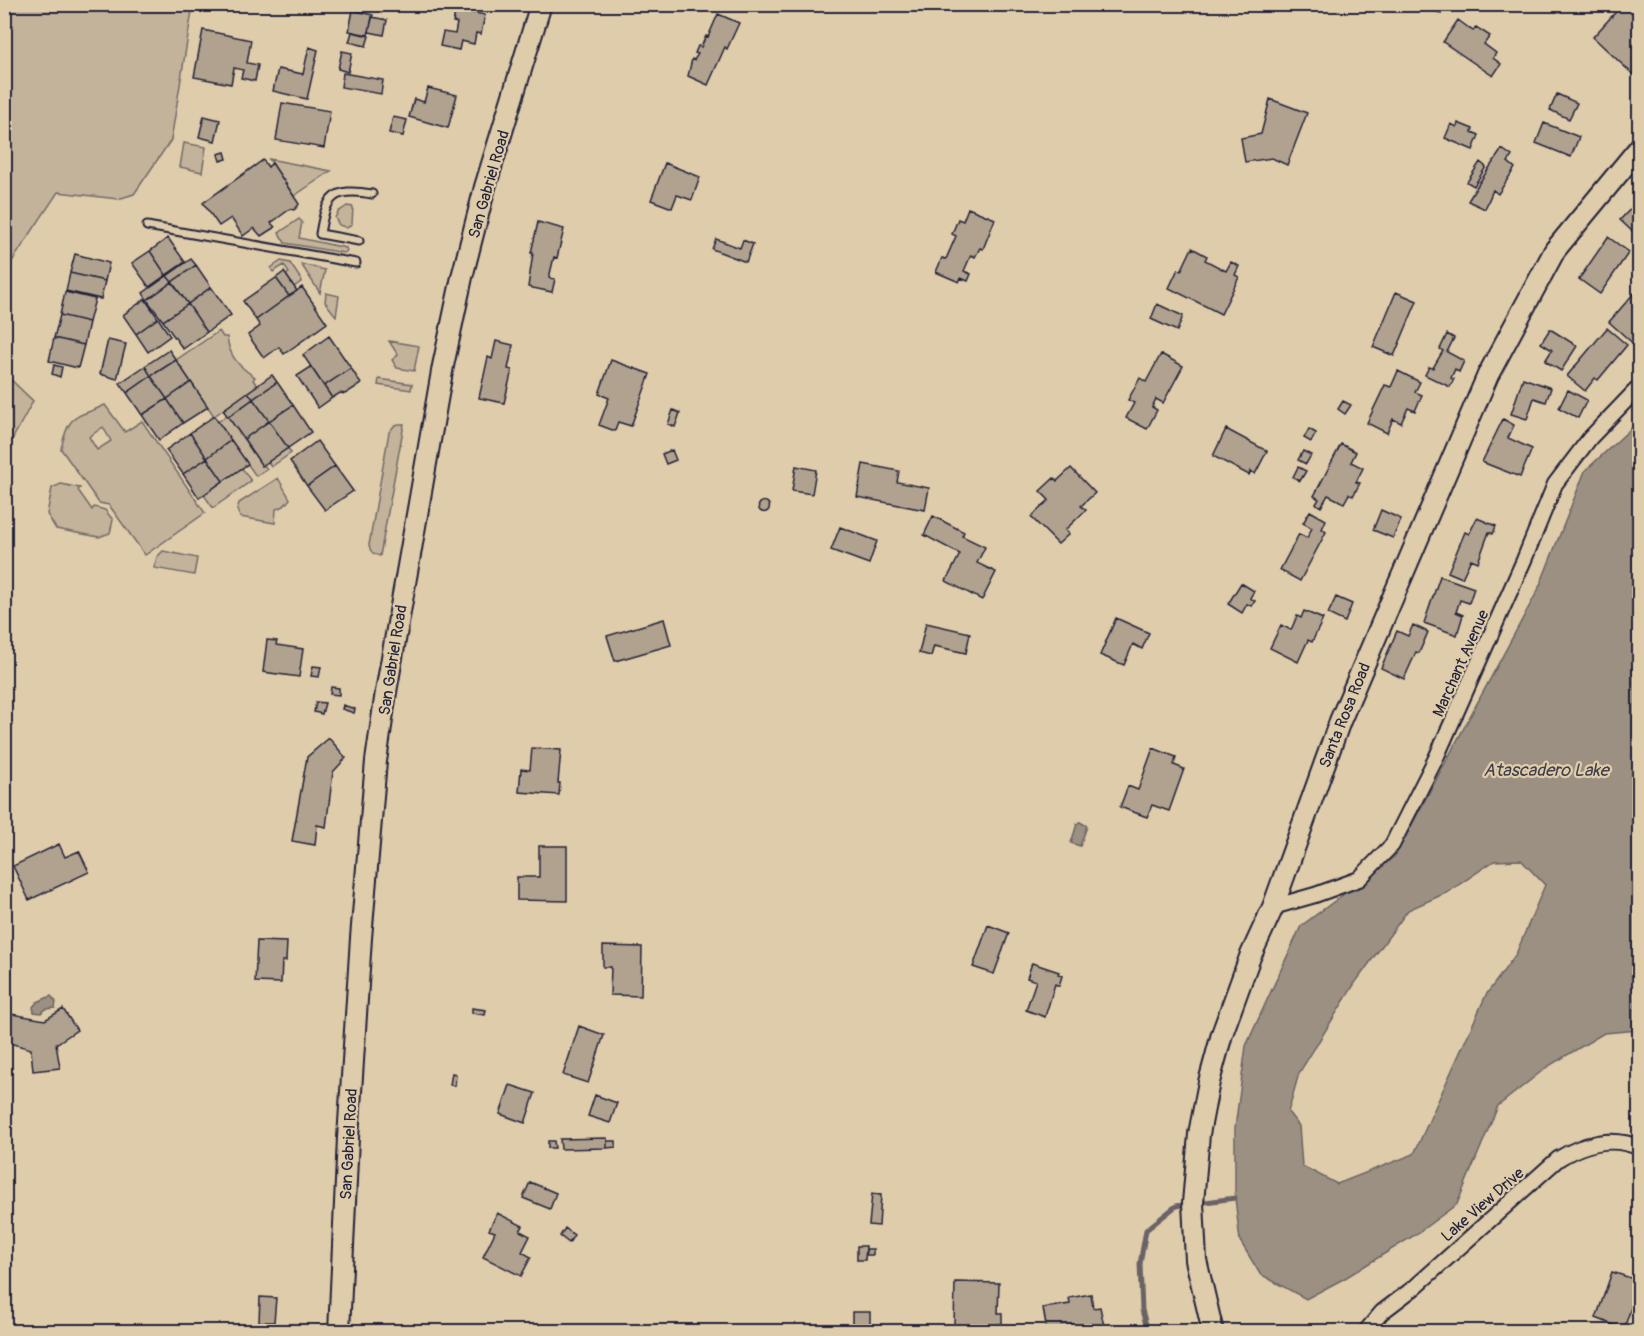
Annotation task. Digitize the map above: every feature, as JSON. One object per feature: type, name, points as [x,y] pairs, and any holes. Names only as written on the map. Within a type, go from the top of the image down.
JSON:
[{"type":"street","name":"San Gabriel Road","points":[[339,1332],[360,947],[376,761],[386,692],[443,366],[462,277],[485,187],[541,4]]},
{"type":"street","name":"Santa Rosa Road","points":[[1213,1332],[1196,1260],[1193,1224],[1194,1175],[1209,1082],[1222,1034],[1250,957],[1273,907],[1340,721],[1488,375],[1556,250],[1640,147]]},
{"type":"street","name":"Marchant Avenue","points":[[1273,907],[1359,879],[1392,845],[1436,758],[1524,561],[1555,484],[1590,438],[1640,386]]},
{"type":"street","name":"Lake View Drive","points":[[1365,1332],[1382,1312],[1415,1287],[1558,1159],[1573,1150],[1592,1144],[1629,1143],[1640,1148]]},
{"type":"lane","points":[[360,241],[320,234],[323,211],[328,201],[347,192],[372,194]]},
{"type":"lane","points":[[147,226],[356,263]]},
{"type":"shaded area","points":[[5,4],[193,5],[171,140],[134,194],[118,199],[58,192],[7,269],[5,280]]},
{"type":"shaded area","points":[[184,143],[206,147],[202,172],[180,167]]},
{"type":"shaded area","points":[[269,159],[331,171],[294,196]]},
{"type":"shaded area","points":[[347,206],[353,207],[352,224],[347,228],[339,225],[335,218],[338,212]]},
{"type":"shaded area","points":[[299,219],[302,222],[299,238],[346,248],[347,251],[344,253],[285,243],[279,233]]},
{"type":"shaded area","points":[[281,261],[290,263],[302,281],[294,287],[286,275],[289,273],[284,265],[273,272],[271,268]]},
{"type":"shaded area","points":[[301,264],[325,270],[320,293]]},
{"type":"shaded area","points":[[326,293],[339,296],[336,316],[325,302]]},
{"type":"shaded area","points":[[219,331],[223,337],[227,337],[230,350],[236,360],[255,377],[253,380],[258,386],[214,416],[176,360]]},
{"type":"shaded area","points":[[389,341],[419,346],[414,371],[397,368],[392,360],[398,355]]},
{"type":"shaded area","points":[[4,373],[33,401],[7,449],[4,449]]},
{"type":"shaded area","points":[[379,379],[412,384],[411,390],[378,385]]},
{"type":"shaded area","points":[[105,405],[125,432],[142,421],[205,513],[145,555],[109,505],[99,503],[61,449],[67,428],[75,418]],"holes":[[[103,427],[111,441],[97,450],[89,437]]]},
{"type":"shaded area","points":[[227,415],[262,466],[264,465],[267,469],[256,476],[218,422]]},
{"type":"shaded area","points":[[399,424],[404,424],[380,556],[372,553],[369,545],[389,432]]},
{"type":"shaded area","points":[[288,448],[291,453],[271,467],[268,462]]},
{"type":"shaded area","points":[[242,468],[251,481],[213,508],[204,495]]},
{"type":"shaded area","points":[[278,478],[290,499],[284,506],[276,509],[275,523],[240,517],[237,510],[239,503]]},
{"type":"shaded area","points":[[61,484],[80,488],[78,490],[92,510],[94,507],[105,510],[113,520],[110,533],[99,537],[56,529],[47,514],[52,488]]},
{"type":"shaded area","points":[[163,551],[197,558],[194,575],[154,568],[157,557]]},
{"type":"water","name":"Atascadero Lake","points":[[1639,421],[1639,1030],[1604,1033],[1547,1067],[1498,1106],[1457,1204],[1415,1235],[1306,1299],[1260,1274],[1240,1241],[1235,1198],[1235,1128],[1246,1046],[1301,926],[1395,856],[1538,590],[1585,471]],"holes":[[[1521,860],[1545,885],[1516,954],[1486,995],[1414,1154],[1337,1184],[1302,1166],[1299,1126],[1288,1112],[1299,1073],[1355,983],[1408,910],[1448,892],[1494,861]]]},
{"type":"water","points":[[1080,822],[1087,826],[1080,846],[1071,843],[1077,824]]},
{"type":"water","points":[[51,996],[56,1002],[55,1008],[46,1009],[41,1013],[34,1012],[33,1007],[37,1002]]},
{"type":"building","points":[[1424,4],[1447,4],[1441,14]]},
{"type":"building","points":[[1623,4],[1628,4],[1640,15],[1640,38],[1637,40],[1640,42],[1640,81],[1593,37]]},
{"type":"building","points":[[456,9],[485,15],[481,34],[476,33],[474,44],[461,41],[459,50],[440,46],[443,32],[455,34],[457,23],[453,22]]},
{"type":"building","points":[[353,10],[373,15],[368,35],[349,31]]},
{"type":"building","points":[[718,14],[739,23],[708,85],[688,76],[692,59],[694,60],[698,54],[695,53],[698,46],[701,47],[706,36],[708,37]]},
{"type":"building","points":[[372,17],[387,20],[384,35],[369,32]]},
{"type":"building","points":[[1458,20],[1473,31],[1476,27],[1490,36],[1484,44],[1496,53],[1493,58],[1501,64],[1493,76],[1443,42]]},
{"type":"building","points":[[203,30],[251,40],[247,63],[258,65],[255,81],[241,78],[243,70],[234,68],[231,84],[194,77]]},
{"type":"building","points":[[352,32],[369,36],[366,46],[349,42]]},
{"type":"building","points":[[309,47],[318,50],[307,99],[273,91],[278,69],[303,74]]},
{"type":"building","points":[[342,51],[352,53],[348,72],[338,69]]},
{"type":"building","points":[[343,73],[383,80],[381,94],[341,87]]},
{"type":"building","points":[[428,88],[457,95],[448,128],[409,117],[414,99],[424,102]]},
{"type":"building","points":[[1557,94],[1577,103],[1569,119],[1550,110]]},
{"type":"building","points":[[1270,99],[1307,113],[1287,165],[1272,158],[1245,162],[1241,138],[1261,134]]},
{"type":"building","points":[[282,103],[330,111],[324,148],[276,140]]},
{"type":"building","points":[[204,116],[220,120],[215,141],[199,137]]},
{"type":"building","points":[[393,117],[407,120],[403,136],[389,133]]},
{"type":"building","points":[[1458,123],[1473,129],[1472,132],[1479,135],[1473,150],[1445,138],[1451,124],[1457,127]]},
{"type":"building","points":[[1544,123],[1579,137],[1571,157],[1536,143]]},
{"type":"building","points":[[1502,149],[1512,156],[1508,162],[1515,168],[1498,194],[1493,190],[1485,209],[1468,201]]},
{"type":"building","points":[[225,152],[227,159],[220,161],[218,154]]},
{"type":"building","points":[[263,160],[268,167],[272,163],[299,204],[294,210],[290,209],[271,223],[275,227],[261,236],[254,228],[243,236],[231,218],[219,226],[203,203]]},
{"type":"building","points":[[1480,162],[1486,167],[1474,186],[1467,182]]},
{"type":"building","points":[[665,163],[700,177],[692,200],[677,195],[672,208],[651,200]]},
{"type":"building","points":[[1637,202],[1640,205],[1640,225],[1633,232],[1620,220]]},
{"type":"building","points":[[968,208],[995,219],[983,249],[980,248],[975,257],[971,255],[964,271],[971,274],[968,281],[961,278],[959,282],[936,272],[942,258],[946,259],[956,236],[952,234],[958,219],[963,221]]},
{"type":"building","points":[[538,222],[564,229],[549,278],[555,279],[552,292],[528,287],[533,253],[531,253]]},
{"type":"building","points":[[1608,237],[1629,252],[1600,294],[1579,279]]},
{"type":"building","points":[[168,238],[185,262],[166,275],[150,251]]},
{"type":"building","points":[[716,239],[740,248],[743,240],[753,244],[746,262],[712,249]]},
{"type":"building","points":[[1192,248],[1207,256],[1205,260],[1226,271],[1231,262],[1239,266],[1235,275],[1239,277],[1221,314],[1169,288],[1178,269],[1181,271]]},
{"type":"building","points":[[150,251],[166,275],[149,287],[132,263]]},
{"type":"building","points":[[75,254],[109,263],[105,281],[70,273]]},
{"type":"building","points":[[191,259],[196,265],[172,282],[167,276]]},
{"type":"building","points":[[196,265],[211,287],[188,304],[172,282]]},
{"type":"building","points":[[284,272],[297,291],[289,296],[276,278]]},
{"type":"building","points":[[70,273],[105,281],[101,299],[66,291]]},
{"type":"building","points":[[167,276],[172,282],[147,300],[143,293]]},
{"type":"building","points":[[276,278],[289,296],[256,320],[243,301]]},
{"type":"building","points":[[172,282],[188,304],[163,321],[147,300]]},
{"type":"building","points":[[211,287],[231,315],[207,332],[188,304]]},
{"type":"building","points":[[302,287],[327,323],[284,354],[279,347],[264,358],[248,335],[260,326],[256,320]]},
{"type":"building","points":[[65,292],[95,299],[89,322],[60,315]]},
{"type":"building","points":[[1396,292],[1417,301],[1394,356],[1373,347]]},
{"type":"building","points":[[1634,293],[1640,298],[1638,348],[1609,322]]},
{"type":"building","points":[[145,299],[158,318],[136,334],[123,315]]},
{"type":"building","points":[[188,304],[207,332],[183,349],[163,321]]},
{"type":"building","points":[[1157,304],[1183,316],[1177,331],[1151,319]]},
{"type":"building","points":[[60,315],[89,322],[84,345],[54,338]]},
{"type":"building","points":[[158,318],[170,336],[148,352],[136,334]]},
{"type":"building","points":[[1607,328],[1627,345],[1598,380],[1595,378],[1585,391],[1567,376]]},
{"type":"building","points":[[1550,329],[1577,346],[1561,371],[1545,361],[1552,350],[1541,343]]},
{"type":"building","points":[[1447,334],[1454,338],[1447,352],[1464,361],[1459,372],[1455,369],[1450,387],[1425,375],[1429,367],[1433,368],[1443,351],[1440,349]]},
{"type":"building","points":[[329,336],[351,368],[324,386],[303,355]]},
{"type":"building","points":[[54,338],[84,345],[78,368],[49,361]]},
{"type":"building","points":[[108,340],[126,344],[117,379],[100,374]]},
{"type":"building","points":[[496,341],[513,345],[508,369],[512,370],[504,403],[479,398],[488,357],[492,359]]},
{"type":"building","points":[[169,350],[176,360],[151,376],[145,366]]},
{"type":"building","points":[[1161,354],[1183,366],[1163,403],[1156,399],[1152,407],[1157,410],[1147,429],[1126,418],[1134,403],[1128,400],[1140,378],[1146,382]]},
{"type":"building","points":[[176,360],[191,382],[167,399],[151,376]]},
{"type":"building","points":[[611,360],[650,374],[631,426],[618,422],[615,431],[599,425],[609,398],[599,394]]},
{"type":"building","points":[[54,365],[62,367],[60,377],[52,374]]},
{"type":"building","points":[[145,366],[151,376],[127,393],[120,383]]},
{"type":"building","points":[[311,367],[332,398],[318,408],[297,376]]},
{"type":"building","points":[[351,368],[361,384],[345,394],[340,393],[332,398],[324,386]]},
{"type":"building","points":[[1398,371],[1420,382],[1415,392],[1422,395],[1415,411],[1408,408],[1401,423],[1393,419],[1387,433],[1367,423],[1385,385],[1391,387]]},
{"type":"building","points":[[272,375],[277,382],[253,399],[248,392]]},
{"type":"building","points":[[151,376],[167,399],[142,415],[127,393]]},
{"type":"building","points":[[1523,378],[1551,388],[1546,402],[1534,398],[1527,419],[1511,414]]},
{"type":"building","points":[[191,382],[208,407],[183,423],[167,399]]},
{"type":"building","points":[[277,382],[293,405],[269,421],[253,399]]},
{"type":"building","points":[[1568,390],[1587,400],[1578,418],[1559,408]]},
{"type":"building","points":[[248,392],[253,399],[228,417],[223,410]]},
{"type":"building","points":[[167,399],[183,423],[159,440],[142,415]]},
{"type":"building","points":[[253,399],[269,421],[244,439],[228,417]]},
{"type":"building","points":[[1343,401],[1351,405],[1345,414],[1338,409]]},
{"type":"building","points":[[293,405],[311,432],[288,448],[269,421]]},
{"type":"building","points":[[673,410],[680,413],[675,427],[668,424]]},
{"type":"building","points":[[214,416],[231,440],[207,458],[190,433]]},
{"type":"building","points":[[1503,419],[1514,425],[1508,438],[1532,449],[1520,477],[1482,462]]},
{"type":"building","points":[[269,421],[288,448],[262,466],[244,439]]},
{"type":"building","points":[[1226,429],[1267,451],[1255,474],[1251,471],[1249,475],[1213,456]]},
{"type":"building","points":[[1309,429],[1316,433],[1311,442],[1304,438]]},
{"type":"building","points":[[190,433],[207,458],[183,474],[166,450]]},
{"type":"building","points":[[231,440],[248,464],[223,481],[207,458]]},
{"type":"building","points":[[317,441],[335,466],[307,486],[290,461]]},
{"type":"building","points":[[1341,444],[1356,452],[1351,462],[1363,468],[1356,482],[1360,483],[1353,496],[1349,494],[1344,503],[1328,495],[1321,507],[1316,504],[1319,499],[1314,496]]},
{"type":"building","points":[[672,450],[676,460],[666,464],[662,454]]},
{"type":"building","points":[[1303,451],[1311,455],[1306,464],[1298,460]]},
{"type":"building","points":[[207,458],[223,481],[199,498],[183,474]]},
{"type":"building","points":[[863,464],[899,471],[897,482],[929,488],[925,510],[857,497]]},
{"type":"building","points":[[335,466],[353,491],[325,510],[307,486]]},
{"type":"building","points":[[796,466],[816,470],[812,494],[792,491]]},
{"type":"building","points":[[1298,467],[1306,471],[1300,481],[1293,477]]},
{"type":"building","points":[[1071,468],[1095,493],[1081,506],[1086,510],[1065,530],[1069,534],[1058,544],[1031,517],[1049,500],[1040,491],[1054,478],[1057,481]]},
{"type":"building","points":[[764,502],[768,503],[768,511],[764,512],[760,511],[759,507],[760,503]]},
{"type":"building","points":[[1381,510],[1401,519],[1393,538],[1373,530]]},
{"type":"building","points":[[1310,511],[1326,520],[1322,529],[1326,532],[1300,581],[1280,570],[1299,534],[1307,538],[1312,528],[1303,523]]},
{"type":"building","points":[[933,516],[964,532],[962,536],[985,547],[977,563],[996,572],[982,600],[946,581],[960,554],[924,535]]},
{"type":"building","points":[[1477,518],[1496,526],[1493,534],[1489,532],[1478,562],[1471,559],[1462,578],[1448,572],[1465,532],[1469,534]]},
{"type":"building","points":[[840,527],[877,541],[869,564],[831,550]]},
{"type":"building","points":[[1440,576],[1474,588],[1469,603],[1460,600],[1456,612],[1463,615],[1457,635],[1424,623]]},
{"type":"building","points":[[1241,583],[1254,591],[1250,598],[1255,601],[1252,606],[1247,604],[1242,613],[1228,604]]},
{"type":"building","points":[[1336,597],[1352,604],[1345,622],[1328,614]]},
{"type":"building","points":[[1304,611],[1323,619],[1312,642],[1308,640],[1298,662],[1270,648],[1281,625],[1291,630],[1297,616],[1301,618]]},
{"type":"building","points":[[1116,618],[1149,633],[1142,649],[1133,644],[1124,665],[1100,655]]},
{"type":"building","points":[[664,619],[671,645],[615,661],[607,636]]},
{"type":"building","points":[[926,623],[970,633],[966,653],[934,646],[931,656],[919,653]]},
{"type":"building","points":[[1413,625],[1428,632],[1404,679],[1381,668],[1397,631],[1408,636]]},
{"type":"building","points":[[267,640],[277,641],[276,645],[303,649],[299,677],[263,672]]},
{"type":"building","points":[[313,666],[321,667],[319,677],[311,676]]},
{"type":"building","points":[[331,687],[339,688],[339,695],[330,694]]},
{"type":"building","points":[[316,702],[325,703],[322,714],[314,712]]},
{"type":"building","points":[[343,705],[355,709],[354,713],[342,709]]},
{"type":"building","points":[[329,738],[346,758],[333,772],[326,827],[317,825],[315,845],[292,841],[307,757]]},
{"type":"building","points":[[532,748],[561,750],[559,795],[519,792],[521,769],[530,770]]},
{"type":"building","points":[[1153,748],[1176,757],[1174,765],[1184,769],[1169,811],[1152,805],[1147,817],[1120,807],[1128,786],[1138,790]]},
{"type":"building","points":[[59,844],[65,857],[79,851],[89,872],[29,900],[13,866]]},
{"type":"building","points":[[539,846],[567,846],[567,901],[517,900],[517,877],[539,877]]},
{"type":"building","points":[[988,925],[1009,933],[994,974],[973,967]]},
{"type":"building","points":[[257,941],[287,942],[286,961],[282,961],[281,983],[255,982]]},
{"type":"building","points":[[603,946],[642,947],[641,996],[610,995],[611,967],[603,967]]},
{"type":"building","points":[[1032,963],[1059,972],[1058,974],[1062,976],[1059,986],[1055,984],[1045,1017],[1026,1010],[1036,981],[1027,978]]},
{"type":"building","points":[[472,1008],[486,1010],[485,1015],[472,1013]]},
{"type":"building","points":[[63,1009],[77,1030],[56,1044],[60,1068],[33,1071],[31,1049],[6,1042],[12,1014],[45,1020]]},
{"type":"building","points":[[579,1026],[604,1035],[588,1083],[563,1075]]},
{"type":"building","points":[[452,1073],[456,1074],[455,1086],[450,1085]]},
{"type":"building","points":[[510,1085],[535,1093],[525,1123],[500,1114]]},
{"type":"building","points":[[595,1095],[617,1103],[610,1123],[588,1116]]},
{"type":"building","points":[[607,1138],[607,1148],[561,1149],[560,1139]]},
{"type":"building","points":[[548,1141],[554,1141],[555,1148],[548,1148]]},
{"type":"building","points":[[607,1141],[616,1141],[616,1147],[607,1148]]},
{"type":"building","points":[[530,1182],[556,1193],[550,1209],[523,1198]]},
{"type":"building","points":[[872,1194],[881,1195],[879,1226],[869,1225]]},
{"type":"building","points":[[497,1213],[523,1226],[520,1231],[530,1236],[522,1252],[531,1257],[521,1276],[483,1257],[495,1232],[489,1230]]},
{"type":"building","points":[[565,1228],[574,1235],[569,1243],[560,1236]]},
{"type":"building","points":[[857,1246],[866,1246],[865,1260],[857,1260]]},
{"type":"building","points":[[866,1249],[873,1249],[873,1255],[866,1255]]},
{"type":"building","points":[[1612,1272],[1640,1281],[1624,1329],[1596,1318]]},
{"type":"building","points":[[955,1282],[999,1283],[998,1313],[1002,1313],[1002,1324],[998,1324],[998,1332],[947,1332],[947,1326],[954,1326]]},
{"type":"building","points":[[1091,1294],[1093,1308],[1100,1307],[1105,1331],[1058,1332],[1058,1329],[1047,1331],[1043,1308],[1070,1304],[1069,1298]]},
{"type":"building","points":[[260,1297],[276,1298],[274,1322],[259,1322]]},
{"type":"building","points":[[852,1312],[870,1312],[870,1332],[852,1332]]},
{"type":"waterway","points":[[1198,1203],[1235,1198]]},
{"type":"waterway","points":[[1148,1332],[1142,1310],[1140,1264],[1146,1230],[1176,1206],[1189,1204]]}]
